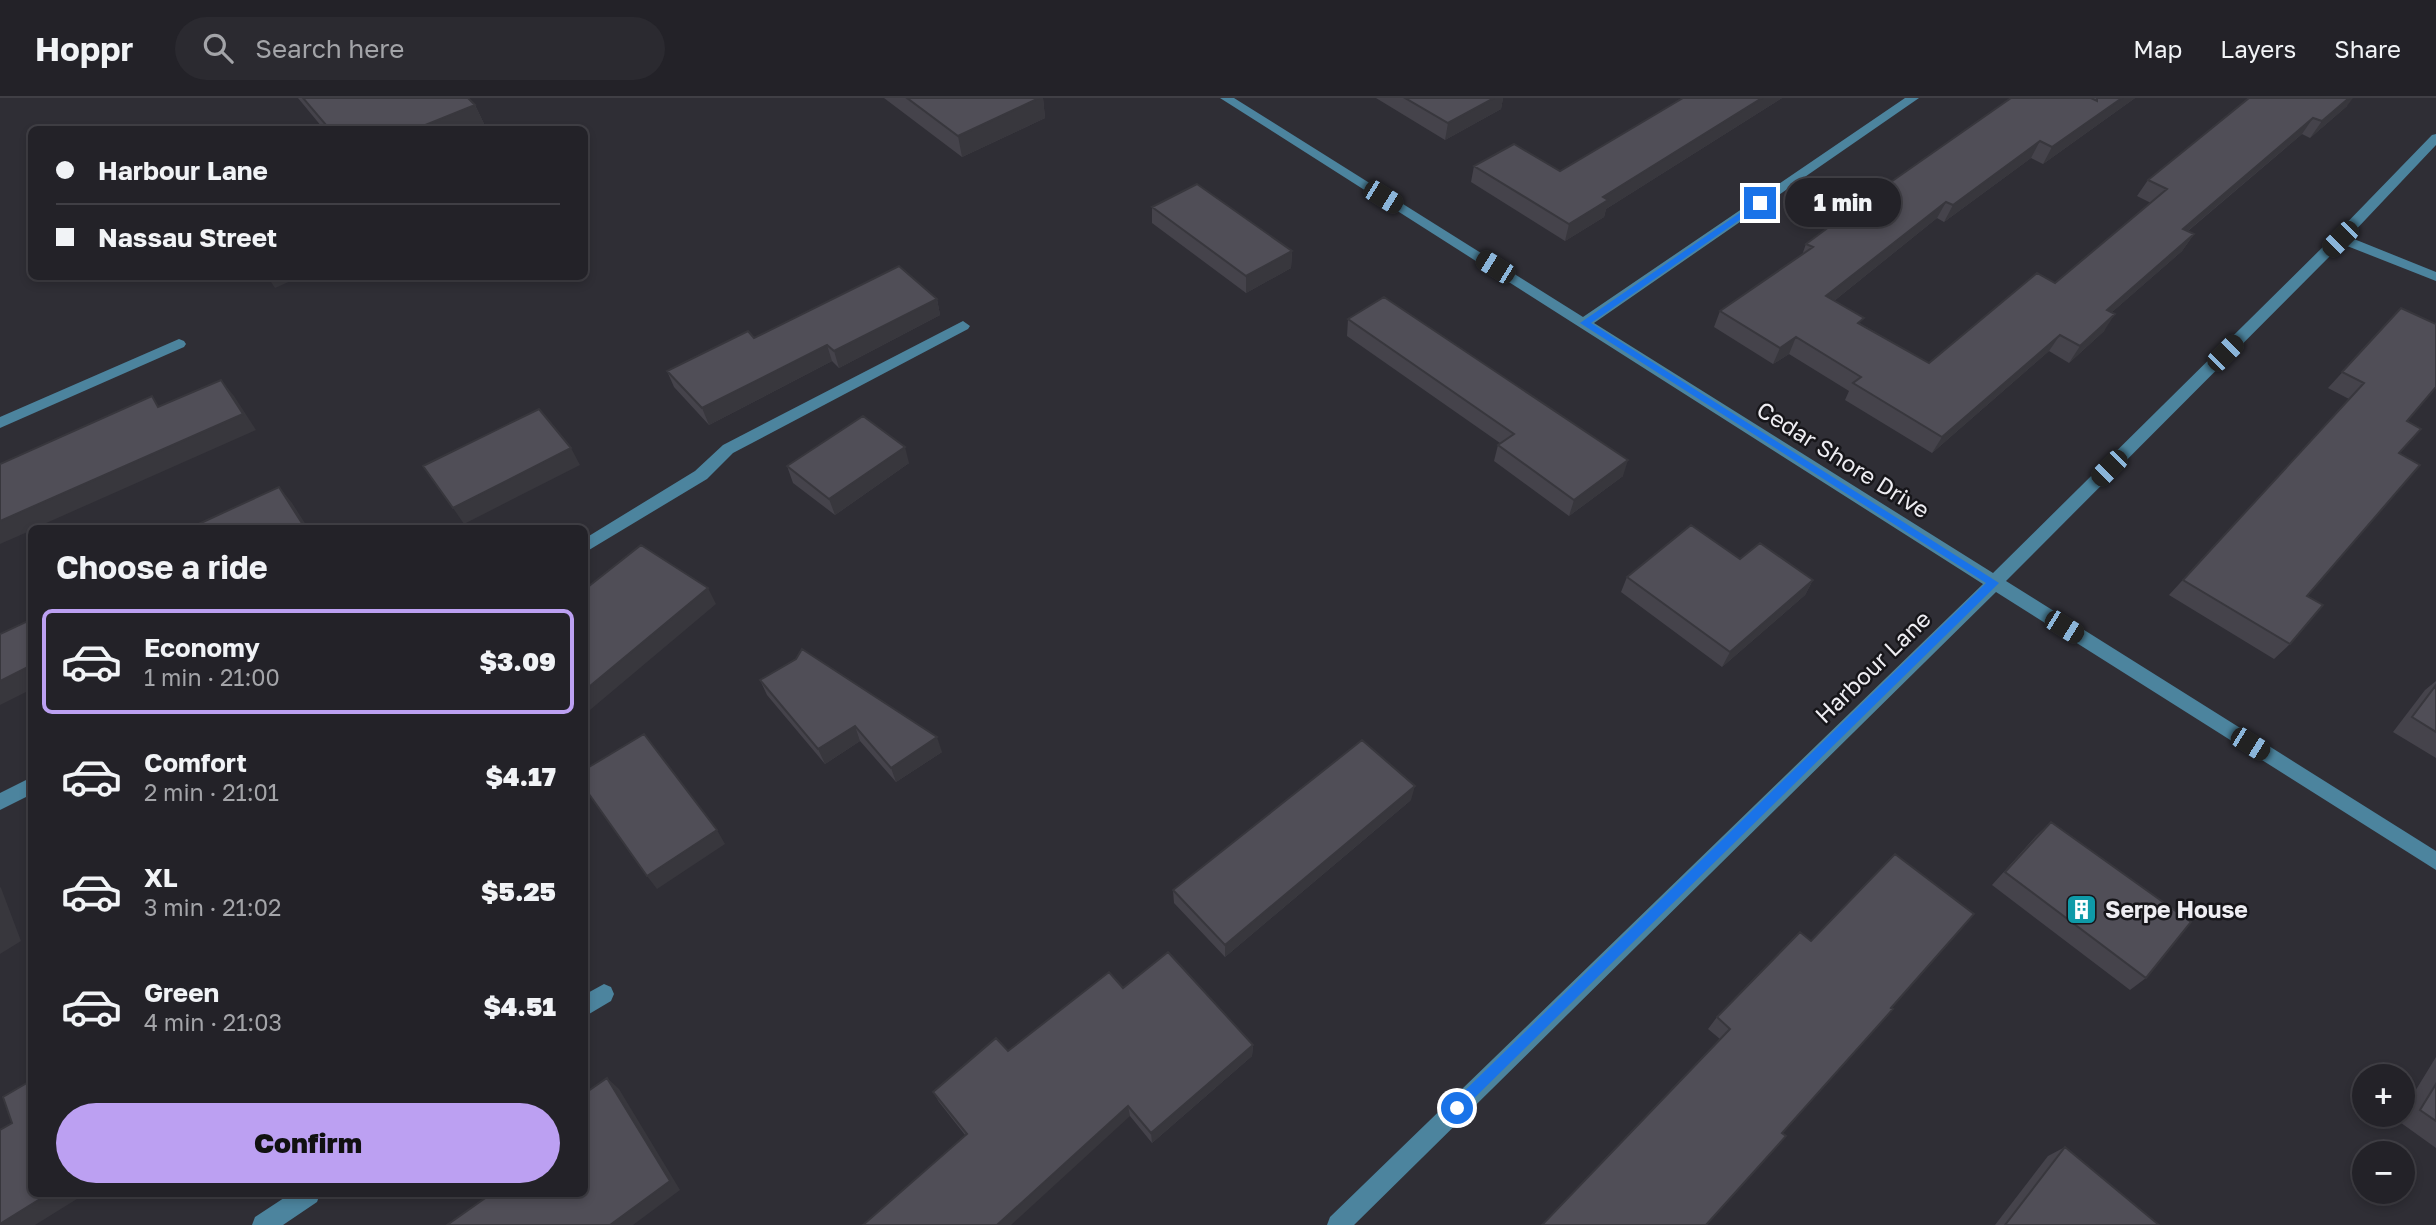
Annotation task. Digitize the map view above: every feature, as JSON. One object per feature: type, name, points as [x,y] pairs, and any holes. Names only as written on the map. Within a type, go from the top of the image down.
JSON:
[{"type":"street","name":"Cedar Shore Drive","points":[[1226,98],[2436,862]]},
{"type":"street","points":[[1584,323],[1913,98]]},
{"type":"street","name":"Harbour Lane","points":[[1338,1225],[1994,583],[2340,239],[2436,138]]},
{"type":"street","points":[[2340,239],[2436,277]]},
{"type":"street","points":[[588,545],[701,475],[728,449],[963,326]]},
{"type":"street","points":[[0,423],[179,344]]},
{"type":"street","points":[[0,802],[28,787]]},
{"type":"street","points":[[588,1004],[604,994]]},
{"type":"street","points":[[262,1225],[304,1197]]},
{"type":"building","points":[[303,98],[468,98],[475,105],[423,126],[327,126]]},
{"type":"building","points":[[907,98],[1039,98],[958,136]]},
{"type":"building","points":[[1405,98],[1494,98],[1448,123]]},
{"type":"building","points":[[1683,98],[1762,98],[1603,197],[1608,200],[1569,224],[1474,166],[1514,144],[1560,171]]},
{"type":"building","points":[[2011,98],[2091,98],[2097,101],[2097,98],[2122,98],[2052,147],[2040,141],[1953,205],[1946,202],[1826,296],[1864,318],[1858,323],[1929,363],[2037,273],[2055,283],[2167,189],[2148,180],[2249,98],[2349,98],[2322,121],[2313,118],[2183,229],[2194,234],[2107,310],[2115,314],[2080,346],[2060,335],[1942,437],[1853,383],[1861,377],[1796,337],[1780,348],[1720,311],[1813,247],[1806,244],[1868,198]]},
{"type":"building","points":[[1197,184],[1292,251],[1246,276],[1152,207]]},
{"type":"building","points":[[899,266],[937,299],[834,351],[827,345],[702,408],[667,371],[748,331],[754,338]]},
{"type":"building","points":[[1384,297],[1628,460],[1574,500],[1498,445],[1514,434],[1348,319]]},
{"type":"building","points":[[2401,308],[2436,324],[2436,387],[2407,421],[2421,429],[2399,453],[2420,465],[2307,596],[2323,605],[2290,644],[2183,580],[2364,383],[2342,372]]},
{"type":"building","points":[[221,380],[243,414],[0,521],[0,464],[152,396],[158,407]]},
{"type":"building","points":[[539,409],[571,448],[453,508],[423,466]]},
{"type":"building","points":[[863,416],[905,447],[829,499],[787,466]]},
{"type":"building","points":[[279,487],[303,525],[197,525]]},
{"type":"building","points":[[1691,525],[1740,559],[1760,543],[1813,580],[1730,652],[1627,577]]},
{"type":"building","points":[[641,545],[708,588],[588,688],[588,587]]},
{"type":"building","points":[[28,621],[28,667],[0,681],[0,634]]},
{"type":"building","points":[[802,649],[937,737],[891,768],[855,726],[818,749],[760,680],[796,659]]},
{"type":"building","points":[[2436,685],[2436,732],[2412,717]]},
{"type":"building","points":[[644,734],[717,830],[647,876],[588,793],[588,768]]},
{"type":"building","points":[[1362,740],[1415,786],[1225,945],[1173,890]]},
{"type":"building","name":"Serpe House","points":[[2051,822],[2191,922],[2146,978],[2005,872]]},
{"type":"building","points":[[1895,854],[1974,914],[1782,1133],[1786,1136],[1706,1225],[1542,1225],[1730,1029],[1717,1017],[1800,932],[1811,941]]},
{"type":"building","points":[[1168,952],[1253,1045],[1151,1133],[1128,1106],[997,1225],[863,1225],[967,1134],[933,1092],[996,1038],[1008,1051],[1109,972],[1123,988]]},
{"type":"building","points":[[607,1078],[670,1181],[610,1225],[447,1225],[487,1197],[588,1197],[588,1091]]},
{"type":"building","points":[[28,1082],[28,1197],[43,1197],[0,1224],[0,1130],[12,1123],[3,1097]]},
{"type":"building","points":[[2436,1084],[2436,1121],[2420,1110]]},
{"type":"building","points":[[2065,1147],[2159,1225],[2005,1225]]},
{"type":"place","name":"Serpe House","points":[[2082,910]]},
{"type":"route","points":[[1457,1108],[1994,583],[1584,323],[1760,203]]}]
